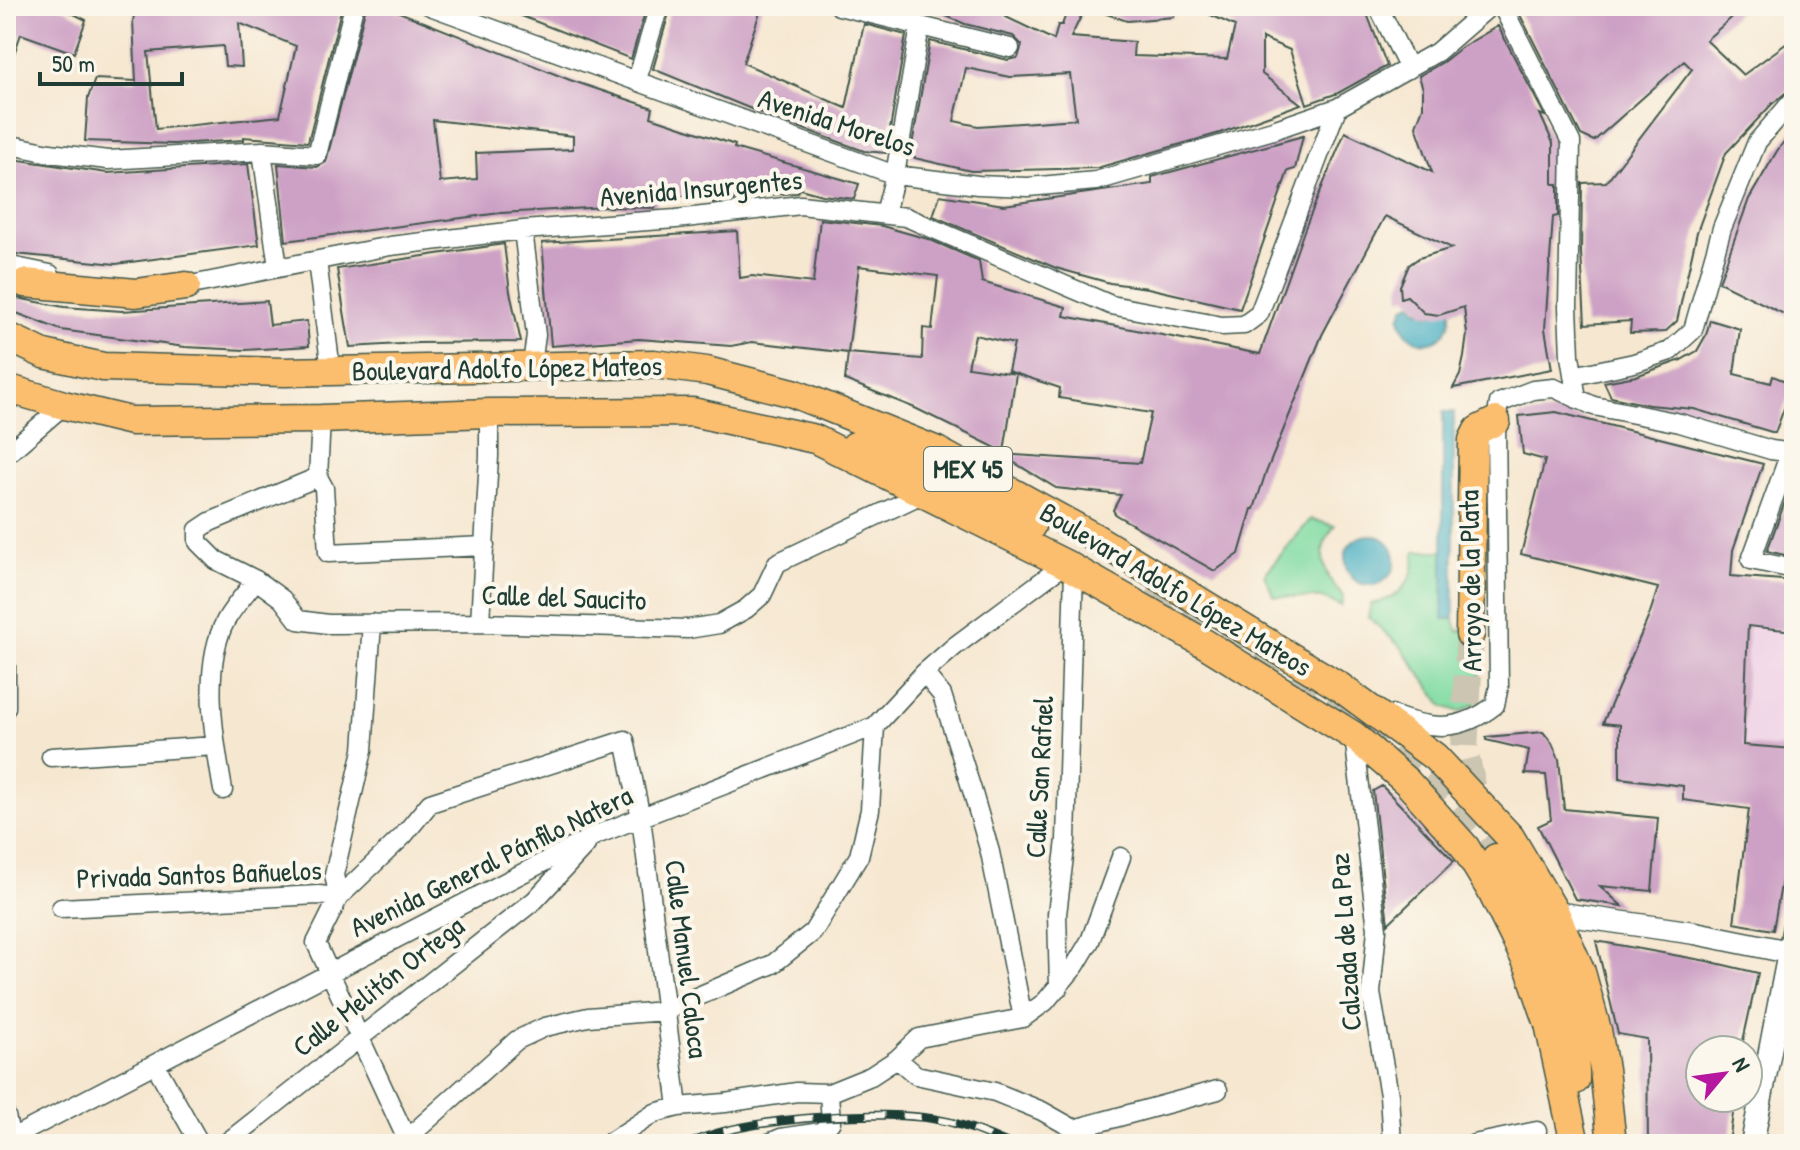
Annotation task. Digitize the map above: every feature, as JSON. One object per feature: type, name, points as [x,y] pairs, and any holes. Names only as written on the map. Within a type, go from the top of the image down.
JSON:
[{"type":"main road","points":[[16,274],[136,293],[186,286]]},
{"type":"main road","name":"Boulevard Adolfo López Mateos","points":[[12,345],[103,367],[284,372],[654,364],[707,371],[793,393],[937,451],[1092,536],[1367,705],[1435,757],[1510,837],[1555,913],[1581,972],[1597,1030],[1612,1144]]},
{"type":"main road","name":"Boulevard Adolfo López Mateos","points":[[6,388],[131,421],[692,412],[815,439],[1070,567],[1204,643],[1354,736],[1407,782],[1465,847],[1491,890],[1529,966],[1549,1024],[1574,1140]]},
{"type":"main road","points":[[1470,634],[1473,440],[1478,430],[1496,421]]},
{"type":"main road","points":[[815,439],[894,456],[938,475],[1147,592]]},
{"type":"main road","points":[[1496,858],[1544,948],[1567,1012],[1576,1056],[1574,1140]]},
{"type":"street","points":[[6,144],[108,160],[262,151],[317,155],[354,6]]},
{"type":"street","name":"Avenida Morelos","points":[[430,6],[895,175],[1016,187],[1096,181],[1273,130],[1337,108],[1437,52],[1490,6]]},
{"type":"street","points":[[637,80],[659,6]]},
{"type":"street","points":[[839,6],[1010,48]]},
{"type":"street","points":[[1378,6],[1409,69]]},
{"type":"street","points":[[1502,6],[1571,142],[1568,307],[1570,356],[1577,399]]},
{"type":"street","points":[[885,213],[895,175],[920,26]]},
{"type":"street","points":[[1573,376],[1634,363],[1670,351],[1693,330],[1722,228],[1757,142],[1794,99]]},
{"type":"street","name":"Avenida Insurgentes","points":[[186,286],[390,246],[523,230],[676,219],[801,205],[906,217],[1111,305],[1222,326],[1244,325],[1259,314],[1337,108]]},
{"type":"street","points":[[262,151],[278,268]]},
{"type":"street","points":[[523,230],[536,335],[532,365]]},
{"type":"street","points":[[317,261],[331,370]]},
{"type":"street","points":[[1496,421],[1499,403],[1533,390],[1554,388],[1594,406],[1680,423],[1771,450],[1793,449],[1751,560],[1794,569]]},
{"type":"street","points":[[6,455],[64,405]]},
{"type":"street","points":[[480,623],[489,413]]},
{"type":"street","points":[[321,419],[318,477],[324,488],[328,553],[485,546]]},
{"type":"street","name":"Arroyo de la Plata","points":[[1367,705],[1412,722],[1435,726],[1477,719],[1495,705],[1499,686],[1496,421]]},
{"type":"street","name":"Calle del Saucito","points":[[318,477],[210,522],[198,530],[198,542],[216,560],[256,580],[282,599],[298,620],[328,624],[480,623],[688,629],[719,624],[746,609],[762,595],[777,563],[924,493]]},
{"type":"street","name":"Avenida General Pánfilo Natera","points":[[6,1141],[156,1066],[331,971],[596,835],[875,726],[924,673],[955,646],[1070,567]]},
{"type":"street","name":"Calle San Rafael","points":[[1059,987],[1057,914],[1066,840],[1070,567]]},
{"type":"street","points":[[223,790],[215,746],[212,658],[226,619],[256,580]]},
{"type":"street","points":[[372,623],[363,750],[334,875],[339,897],[316,943],[361,1035],[406,1142],[517,1040],[545,1027],[588,1017],[664,1011],[773,964],[813,932],[859,856],[870,810],[875,726]]},
{"type":"street","points":[[6,665],[7,708]]},
{"type":"street","points":[[924,673],[942,695],[990,852],[1023,1018]]},
{"type":"street","name":"Calzada de La Paz","points":[[1354,736],[1377,929],[1371,993],[1389,1095],[1392,1144]]},
{"type":"street","name":"Calle Manuel Caloca","points":[[339,897],[403,836],[430,803],[625,740],[641,818],[678,1107]]},
{"type":"street","points":[[51,757],[215,746]]},
{"type":"street","name":"Calle Melitón Ortega","points":[[225,1144],[535,900],[596,835]]},
{"type":"street","points":[[607,1144],[655,1113],[678,1107],[797,1092],[829,1093],[871,1076],[897,1059],[919,1038],[1023,1018],[1059,987],[1090,941],[1121,857]]},
{"type":"street","name":"Privada Santos Bañuelos","points":[[61,908],[318,895],[339,897]]},
{"type":"street","points":[[1555,913],[1695,933],[1792,954]]},
{"type":"street","points":[[1759,1144],[1794,927]]},
{"type":"street","points":[[1752,1144],[1792,954]]},
{"type":"street","points":[[897,1059],[916,1075],[995,1092],[1042,1111],[1093,1144]]},
{"type":"street","points":[[156,1066],[200,1144]]},
{"type":"street","points":[[1074,1129],[1218,1090]]},
{"type":"street","points":[[767,1144],[781,1138],[822,1138],[831,1122],[829,1093]]},
{"type":"street","points":[[6,1116],[6,1131]]},
{"type":"street","points":[[1474,1144],[1537,1131]]},
{"type":"shaded area","points":[[1748,626],[1794,631],[1794,749],[1743,745]]},
{"type":"green space","points":[[1311,519],[1335,526],[1328,535],[1323,553],[1326,572],[1343,596],[1341,606],[1322,598],[1274,596],[1264,575]]},
{"type":"green space","points":[[1415,551],[1443,551],[1443,618],[1454,619],[1458,632],[1480,621],[1480,693],[1475,704],[1460,712],[1443,706],[1402,648],[1368,617],[1371,604],[1398,593],[1409,580]]},
{"type":"water","points":[[1412,303],[1417,309],[1431,315],[1451,309],[1450,322],[1438,339],[1420,342],[1411,338],[1404,329],[1400,317],[1405,306]]},
{"type":"water","points":[[1443,412],[1454,412],[1454,619],[1443,619]]},
{"type":"water","points":[[1370,535],[1388,542],[1395,560],[1388,578],[1370,585],[1352,578],[1345,560],[1352,542]]},
{"type":"building","points":[[6,6],[58,6],[86,20],[74,53],[21,34],[6,71]]},
{"type":"building","points":[[136,6],[342,6],[308,142],[244,137],[244,140],[173,144],[85,141],[88,98],[95,79],[136,81],[133,21]],"holes":[[[239,23],[296,46],[280,116],[156,129],[148,52],[223,46],[225,66],[242,67]]]},
{"type":"building","points":[[366,6],[384,6],[570,80],[653,108],[651,117],[735,145],[734,148],[859,184],[854,199],[800,189],[797,193],[735,197],[735,200],[713,203],[713,196],[658,196],[655,208],[606,207],[500,213],[286,241],[278,164],[317,167],[326,162]],"holes":[[[433,120],[573,136],[573,149],[476,153],[477,179],[440,182]]]},
{"type":"building","points":[[496,6],[630,6],[645,12],[631,59]]},
{"type":"building","points":[[671,6],[762,6],[743,63],[846,108],[864,24],[906,35],[886,153],[864,151],[653,69]]},
{"type":"building","points":[[923,6],[1012,6],[1006,17],[1054,40],[1069,6],[1086,6],[1071,37],[1134,42],[1133,56],[1227,59],[1235,26],[1191,6],[1364,6],[1387,66],[1338,93],[1307,104],[1290,50],[1262,38],[1262,74],[1301,104],[1220,133],[1097,168],[971,171],[910,157],[930,41],[1008,60],[1018,58],[1022,45],[1013,36],[965,24]],"holes":[[[966,68],[1010,77],[1070,74],[1076,119],[978,126],[954,121]]]},
{"type":"building","points":[[1098,6],[1173,6],[1174,17],[1127,21],[1098,11]]},
{"type":"building","points":[[1527,6],[1745,6],[1706,40],[1743,75],[1794,38],[1794,86],[1772,104],[1726,153],[1697,232],[1677,321],[1665,332],[1630,333],[1631,321],[1585,324],[1581,252],[1582,183],[1606,182],[1692,69],[1684,61],[1594,141],[1581,135],[1518,11]]},
{"type":"building","points":[[1498,26],[1545,116],[1540,114],[1553,143],[1553,184],[1558,184],[1558,216],[1553,217],[1545,329],[1552,369],[1453,388],[1464,357],[1467,334],[1464,307],[1439,315],[1424,313],[1407,296],[1401,298],[1400,286],[1409,265],[1419,258],[1452,248],[1385,216],[1322,335],[1252,509],[1239,554],[1215,571],[1116,515],[1113,510],[1121,495],[1056,488],[1000,454],[1140,463],[1151,413],[1059,398],[1060,388],[1008,371],[1014,344],[975,335],[968,367],[1016,374],[1004,452],[915,408],[845,380],[848,353],[752,342],[731,346],[639,339],[551,346],[542,243],[737,231],[740,278],[752,276],[813,283],[820,219],[882,226],[928,239],[979,261],[982,282],[1066,307],[1064,316],[1260,354],[1305,228],[1345,132],[1432,172],[1416,126],[1423,107],[1419,76]],"holes":[[[859,266],[938,276],[932,329],[923,328],[922,359],[848,353]]]},
{"type":"building","points":[[1794,128],[1794,319],[1719,282],[1749,199]]},
{"type":"building","points":[[1303,136],[1295,169],[1288,171],[1240,309],[1148,288],[1110,283],[1056,268],[933,216],[940,195],[1004,205],[1152,184],[1152,177]]},
{"type":"building","points":[[6,158],[107,173],[248,164],[259,245],[116,264],[6,253]]},
{"type":"building","points":[[504,244],[521,342],[350,347],[337,269]]},
{"type":"building","points":[[6,296],[64,307],[122,311],[267,301],[270,325],[307,321],[309,346],[245,350],[185,347],[61,330],[6,309]]},
{"type":"building","points":[[1710,320],[1740,329],[1734,374],[1771,383],[1773,376],[1793,384],[1775,433],[1694,409],[1649,405],[1611,397],[1604,382],[1636,376],[1697,351]]},
{"type":"building","points":[[1556,412],[1763,464],[1733,550],[1731,576],[1794,581],[1794,631],[1748,626],[1743,745],[1794,749],[1794,813],[1773,930],[1734,923],[1749,809],[1683,800],[1683,786],[1620,778],[1620,725],[1603,723],[1658,588],[1521,554],[1545,460],[1523,454],[1519,416]]},
{"type":"building","points":[[1794,477],[1794,557],[1767,551]]},
{"type":"building","points":[[1543,732],[1559,759],[1564,809],[1658,818],[1652,891],[1600,886],[1622,906],[1575,899],[1538,826],[1551,820],[1546,775],[1525,774],[1529,750],[1486,740],[1486,737]]},
{"type":"building","points":[[1382,786],[1454,861],[1388,924],[1373,791]]},
{"type":"building","points":[[1596,941],[1758,973],[1745,1034],[1684,1034],[1684,1114],[1733,1114],[1729,1144],[1648,1144],[1647,1039],[1618,1034]]},
{"type":"tunnel","points":[[1147,592],[1370,731],[1428,779],[1492,847]]},
{"type":"tunnel","points":[[1470,634],[1464,751],[1477,807]]},
{"type":"railway","points":[[690,1144],[741,1127],[812,1118],[885,1115],[949,1122],[1010,1144]]}]
